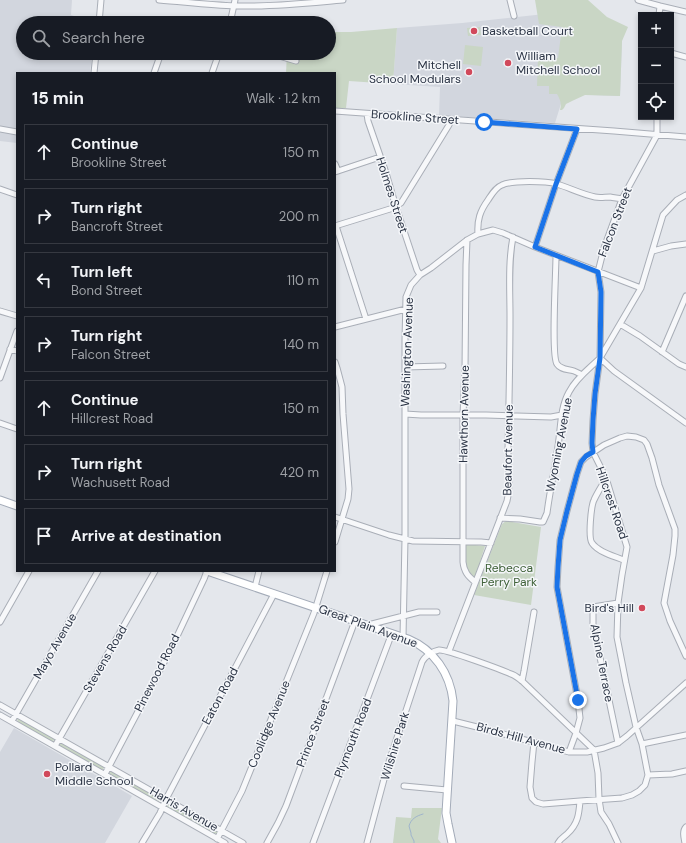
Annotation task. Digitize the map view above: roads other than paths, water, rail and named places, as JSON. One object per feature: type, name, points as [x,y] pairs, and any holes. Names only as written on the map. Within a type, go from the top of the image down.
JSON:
[{"type":"main road","points":[[0,500],[16,506]]},
{"type":"main road","name":"Great Plain Avenue","points":[[210,572],[403,637],[417,643],[431,653],[440,664],[449,681],[453,701],[446,815],[452,843]]},
{"type":"street","points":[[100,16],[101,0]]},
{"type":"street","points":[[159,0],[234,3],[343,0]]},
{"type":"street","points":[[510,0],[514,16]]},
{"type":"street","points":[[638,0],[686,12]]},
{"type":"street","points":[[231,16],[234,3]]},
{"type":"street","points":[[659,12],[660,6]]},
{"type":"street","points":[[674,54],[686,57]]},
{"type":"street","points":[[94,72],[95,60]]},
{"type":"street","points":[[154,72],[159,60]]},
{"type":"street","points":[[212,72],[217,60]]},
{"type":"street","name":"Brookline Street","points":[[336,111],[657,134],[686,138]]},
{"type":"street","name":"Holmes Street","points":[[367,114],[396,207],[420,275]]},
{"type":"street","points":[[366,319],[336,226],[396,207],[401,203],[449,125],[450,120]]},
{"type":"street","name":"Falcon Street","points":[[600,358],[601,292],[598,272],[604,248],[622,199],[657,134],[657,120]]},
{"type":"street","points":[[0,129],[16,132]]},
{"type":"street","points":[[535,247],[556,184],[577,129]]},
{"type":"street","points":[[336,172],[380,157]]},
{"type":"street","points":[[622,199],[612,197],[597,198],[556,184],[534,181],[515,182],[502,185],[494,190],[486,201],[477,224],[478,234],[493,230],[556,256],[641,288]]},
{"type":"street","points":[[0,189],[16,195]]},
{"type":"street","name":"Hillcrest Road","points":[[648,775],[642,744],[636,727],[626,683],[617,637],[618,604],[627,547],[606,478],[593,452],[593,420],[600,358],[641,288],[663,215],[677,200],[686,195]]},
{"type":"street","name":"Washington Avenue","points":[[403,637],[405,539],[404,367],[406,297],[411,285],[420,275],[478,234]]},
{"type":"street","name":"Beaufort Avenue","points":[[449,651],[500,518],[508,502],[510,481],[508,452],[510,276],[511,247],[513,237]]},
{"type":"street","name":"Hawthorn Avenue","points":[[468,240],[466,265],[463,416],[463,568],[468,576],[475,582]]},
{"type":"street","points":[[653,251],[686,244]]},
{"type":"street","points":[[556,256],[554,324],[555,358],[560,367],[574,370],[582,375]]},
{"type":"street","points":[[662,352],[686,296]]},
{"type":"street","points":[[336,327],[406,309]]},
{"type":"street","points":[[0,311],[16,316]]},
{"type":"street","points":[[620,324],[640,336],[679,364],[686,367]]},
{"type":"street","points":[[0,378],[16,334]]},
{"type":"street","points":[[10,349],[16,351]]},
{"type":"street","points":[[600,358],[614,371],[686,423]]},
{"type":"street","name":"Wyoming Avenue","points":[[500,518],[543,522],[547,513],[562,415],[566,400],[569,392],[582,375],[600,358]]},
{"type":"street","points":[[336,365],[342,387],[342,414],[349,490],[336,539]]},
{"type":"street","points":[[404,367],[443,366]]},
{"type":"street","points":[[336,386],[342,387]]},
{"type":"street","points":[[405,414],[551,417],[562,415]]},
{"type":"street","points":[[0,423],[16,429]]},
{"type":"street","points":[[569,752],[580,718],[557,587],[560,540],[581,462],[586,456],[604,445],[628,436],[644,440],[647,444],[659,485],[675,529],[676,536],[664,604],[686,656]]},
{"type":"street","points":[[606,478],[593,501],[590,530],[591,541],[598,549],[624,560]]},
{"type":"street","points":[[336,516],[389,535],[413,541],[463,541],[491,543]]},
{"type":"street","points":[[0,622],[28,572]]},
{"type":"street","name":"Mayo Avenue","points":[[12,722],[97,572]]},
{"type":"street","name":"Stevens Road","points":[[55,746],[154,572]]},
{"type":"street","name":"Pinewood Road","points":[[105,774],[171,648],[207,572]]},
{"type":"street","points":[[255,587],[259,572]]},
{"type":"street","name":"Coolidge Avenue","points":[[217,839],[240,795],[316,608],[327,572]]},
{"type":"street","name":"Eaton Road","points":[[142,843],[274,594]]},
{"type":"street","name":"Alpine Terrace","points":[[618,604],[593,607],[593,624],[618,743]]},
{"type":"street","points":[[368,625],[419,612],[437,612]]},
{"type":"street","points":[[522,680],[534,612]]},
{"type":"street","name":"Prince Street","points":[[267,843],[286,806],[355,621]]},
{"type":"street","name":"Plymouth Road","points":[[313,843],[392,633]]},
{"type":"street","points":[[431,653],[439,650],[449,651],[512,674],[522,680],[594,750],[598,773],[601,812],[609,824],[618,843]]},
{"type":"street","name":"Wilshire Park","points":[[367,843],[387,768],[422,662],[425,657],[431,653]]},
{"type":"street","name":"Birds Hill Avenue","points":[[452,721],[569,752],[587,752],[618,743],[686,683]]},
{"type":"street","name":"Harris Avenue","points":[[0,705],[243,843]]},
{"type":"street","name":"Harris Avenue","points":[[0,715],[225,843]]},
{"type":"street","points":[[642,744],[686,735]]},
{"type":"street","points":[[534,742],[530,787],[532,798],[536,802],[543,804],[632,796],[645,785],[648,775],[672,774],[686,771]]},
{"type":"street","points":[[404,786],[447,790]]},
{"type":"street","points":[[558,843],[574,828],[579,813],[580,800]]},
{"type":"street","points":[[685,843],[684,829],[686,827]]},
{"type":"street","points":[[146,843],[147,835]]},
{"type":"waterway","points":[[414,843],[409,826],[414,818],[423,814]]},
{"type":"place","name":"Basketball Court","points":[[474,31]]},
{"type":"place","name":"William Mitchell School","points":[[508,63]]},
{"type":"place","name":"Mitchell School Modulars","points":[[469,72]]},
{"type":"place","name":"Bird's Hill","points":[[642,608]]},
{"type":"place","name":"Pollard Middle School","points":[[47,774]]},
{"type":"park label","name":"Rebecca Perry Park","points":[[509,575]]}]
